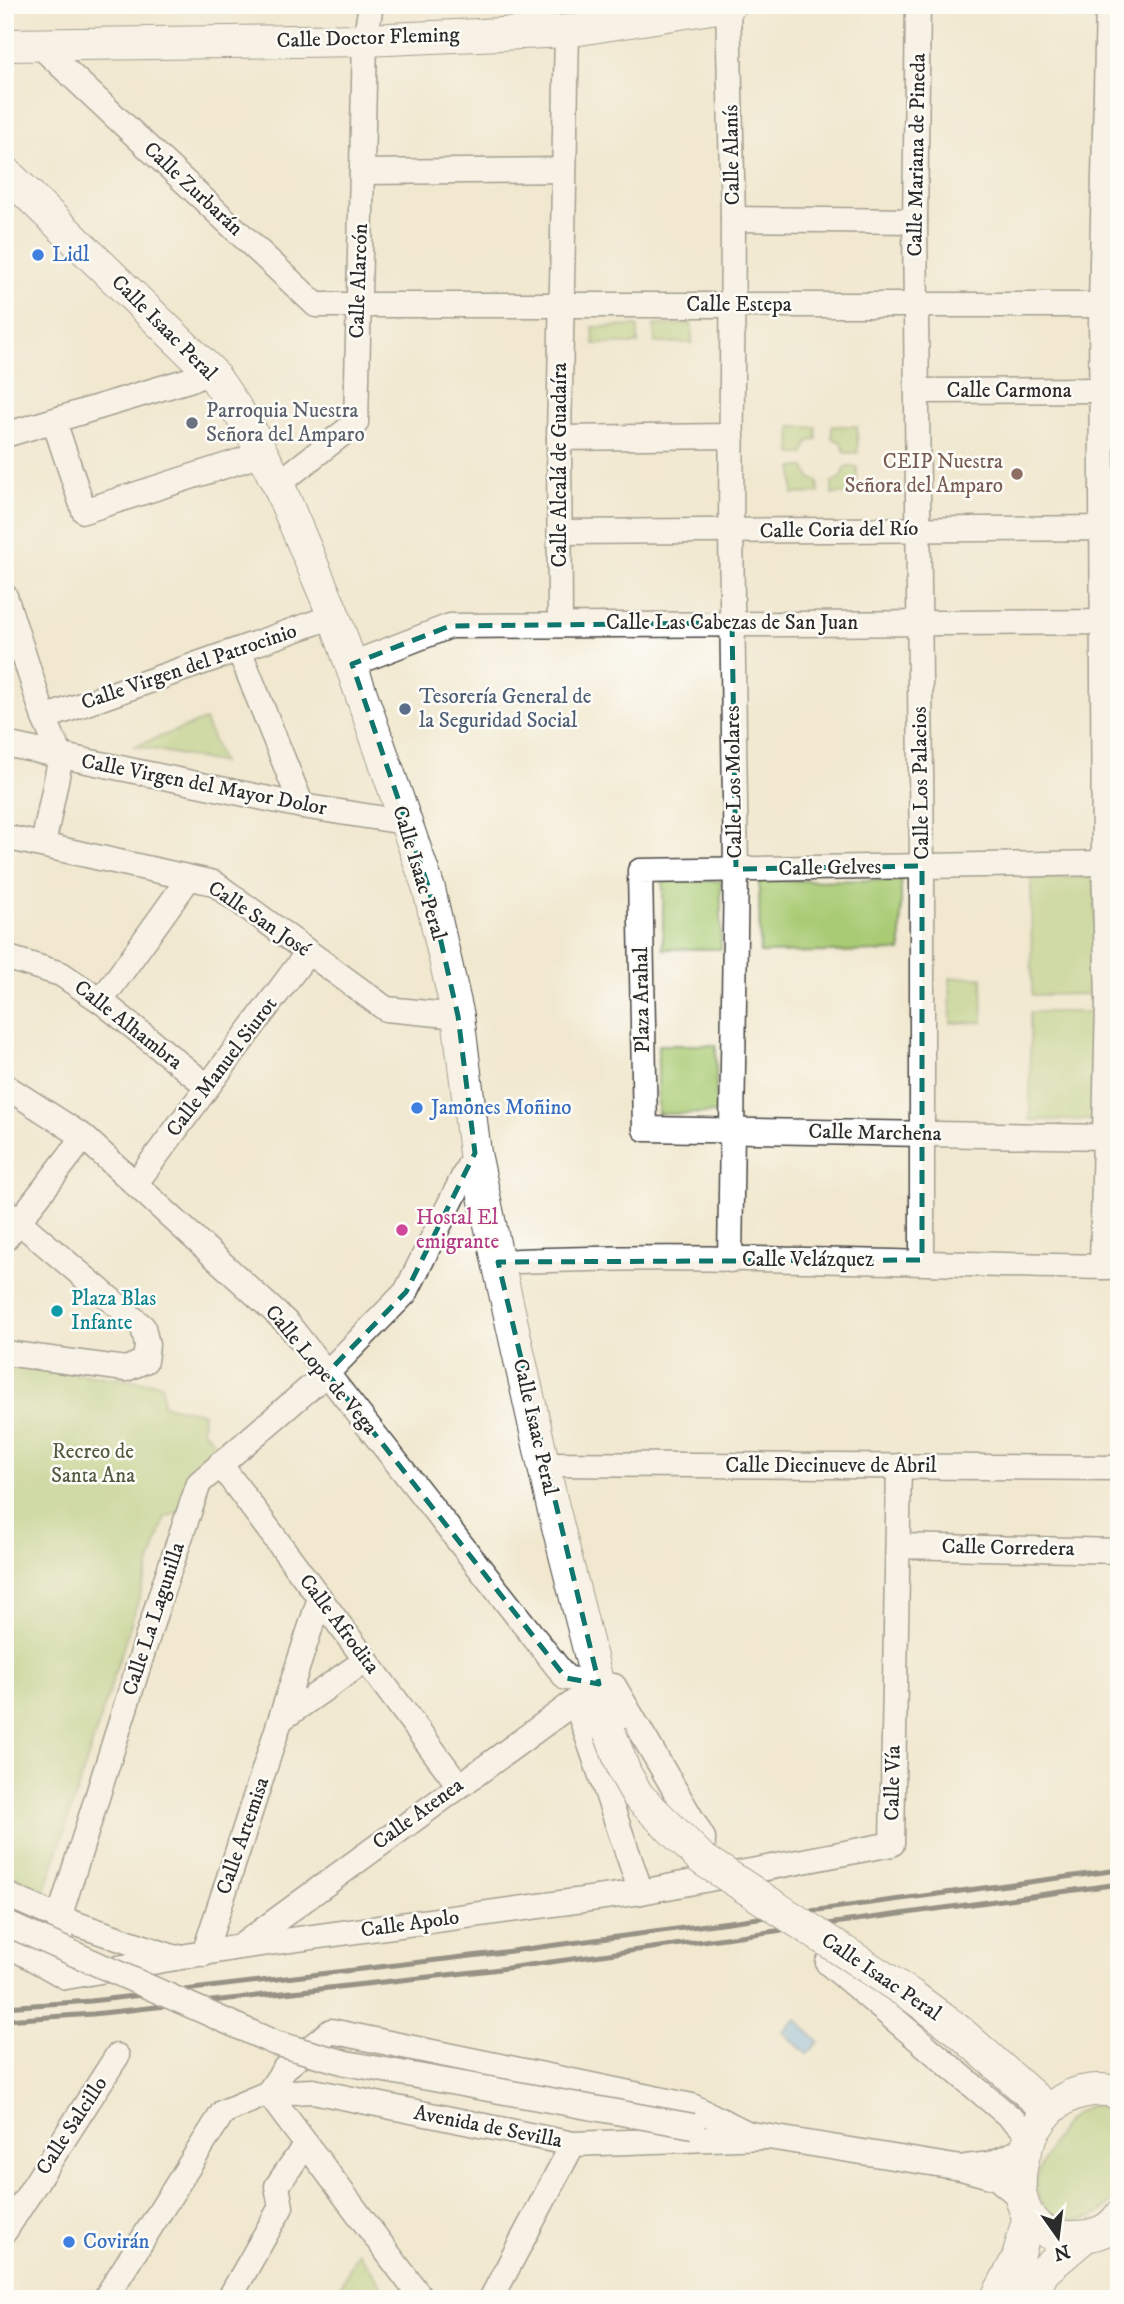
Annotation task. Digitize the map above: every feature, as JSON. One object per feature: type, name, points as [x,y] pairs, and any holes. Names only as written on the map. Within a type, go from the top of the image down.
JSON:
[{"type":"main road","name":"Calle Doctor Fleming","points":[[5,45],[365,40],[567,31],[729,5]]},
{"type":"main road","name":"Calle Isaac Peral","points":[[5,172],[212,373],[278,484],[334,616],[429,890],[458,1016],[475,1153],[542,1464],[610,1733],[625,1773],[638,1796],[702,1859],[912,1996],[959,2031],[1034,2131]]},
{"type":"main road","points":[[996,2299],[1018,2258],[1025,2209],[1021,2171],[1034,2131],[1080,2092],[1099,2089],[1119,2094]]},
{"type":"main road","points":[[1025,2209],[1041,2230],[1063,2237],[1084,2237],[1100,2233],[1117,2223]]},
{"type":"main road","points":[[1029,2299],[1044,2271],[1084,2237]]},
{"type":"street","name":"Calle Alarcón","points":[[278,484],[356,423],[365,40],[371,5]]},
{"type":"street","name":"Calle Alanís","points":[[729,5],[733,219],[731,305]]},
{"type":"street","name":"Calle Mariana de Pineda","points":[[916,305],[918,5]]},
{"type":"street","points":[[1108,5],[1110,305],[1102,390],[1111,434],[1112,623],[1104,863],[1113,1000],[1105,1137],[1111,1267]]},
{"type":"street","name":"Calle Alcalá de Guadaíra","points":[[560,624],[559,438],[567,31]]},
{"type":"street","name":"Calle Zurbarán","points":[[38,44],[316,305],[359,305]]},
{"type":"street","points":[[362,172],[563,170]]},
{"type":"street","points":[[733,219],[915,221]]},
{"type":"street","name":"Calle Estepa","points":[[359,305],[1110,305]]},
{"type":"street","name":"Calle Los Molares","points":[[730,1260],[736,869],[731,305]]},
{"type":"street","name":"Calle Los Palacios","points":[[916,305],[922,866],[922,1260]]},
{"type":"street","points":[[5,435],[212,373]]},
{"type":"street","name":"Calle Carmona","points":[[917,391],[1102,390]]},
{"type":"street","points":[[54,421],[84,511],[262,454]]},
{"type":"street","points":[[559,438],[732,436]]},
{"type":"street","name":"Calle Coria del Río","points":[[559,532],[1111,529]]},
{"type":"street","points":[[5,596],[44,718],[61,756],[43,845]]},
{"type":"street","name":"Calle Virgen del Patrocinio","points":[[44,718],[334,616]]},
{"type":"street","name":"Calle Las Cabezas de San Juan","points":[[352,664],[450,626],[1112,623]]},
{"type":"street","points":[[239,650],[302,806]]},
{"type":"street","name":"Calle Virgen del Mayor Dolor","points":[[5,744],[302,806],[404,822]]},
{"type":"street","name":"Calle San José","points":[[5,836],[214,883],[387,1009],[458,1016]]},
{"type":"street","name":"Calle Gelves","points":[[640,871],[1104,863]]},
{"type":"street","name":"Plaza Arahal","points":[[640,871],[645,1129]]},
{"type":"street","points":[[101,1001],[189,878]]},
{"type":"street","name":"Calle Manuel Siurot","points":[[136,1183],[308,952]]},
{"type":"street","name":"Calle Alhambra","points":[[5,957],[61,974],[101,1001],[207,1086]]},
{"type":"street","name":"Calle Lope de Vega","points":[[5,1086],[84,1137],[288,1324],[566,1678],[598,1684]]},
{"type":"street","name":"Calle Marchena","points":[[645,1129],[1105,1137]]},
{"type":"street","points":[[5,1353],[126,1369],[145,1361],[147,1345],[143,1327],[10,1223],[84,1137]]},
{"type":"street","name":"Calle La Lagunilla","points":[[59,1918],[163,1588],[199,1483],[327,1373],[406,1292],[475,1153]]},
{"type":"street","name":"Calle Velázquez","points":[[498,1262],[573,1258],[922,1260],[1111,1267]]},
{"type":"street","name":"Calle Afrodita","points":[[220,1464],[458,1784]]},
{"type":"street","name":"Calle Diecinueve de Abril","points":[[542,1464],[1119,1468]]},
{"type":"street","name":"Calle Vía","points":[[641,1892],[892,1844],[899,1466]]},
{"type":"street","name":"Calle Corredera","points":[[898,1546],[1119,1550]]},
{"type":"street","name":"Calle Artemisa","points":[[192,1957],[283,1718],[320,1598]]},
{"type":"street","points":[[283,1718],[366,1660]]},
{"type":"street","points":[[641,1892],[580,1715],[598,1684],[614,1686],[703,1838],[702,1880]]},
{"type":"street","name":"Calle Atenea","points":[[239,1947],[598,1684]]},
{"type":"street","name":"Calle Apolo","points":[[66,1978],[239,1947],[641,1892]]},
{"type":"street","points":[[5,1894],[59,1918],[192,1957]]},
{"type":"street","points":[[289,1909],[289,1925],[295,1940]]},
{"type":"street","points":[[59,1918],[66,1978]]},
{"type":"street","name":"Avenida de Sevilla","points":[[5,1923],[275,2043],[346,2063],[693,2126],[961,2168],[997,2178],[1025,2209]]},
{"type":"street","points":[[5,1942],[66,1978]]},
{"type":"street","name":"Calle Isaac Peral","points":[[828,1963],[1034,2131]]},
{"type":"street","name":"Avenida de Sevilla","points":[[268,2093],[285,2068],[331,2031],[692,2106],[757,2136]]},
{"type":"street","name":"Calle Salcillo","points":[[5,2231],[12,2204],[117,2056]]},
{"type":"street","name":"Avenida de Sevilla","points":[[268,2093],[313,2091],[573,2144],[757,2136]]},
{"type":"street","points":[[105,2299],[223,2112],[268,2093],[422,2299]]},
{"type":"street","name":"Avenida de Sevilla","points":[[961,2168],[989,2164],[1034,2131]]},
{"type":"street","points":[[229,2299],[281,2207],[277,2186],[306,2144]]},
{"type":"street","points":[[491,2299],[573,2144]]},
{"type":"highlighted area","points":[[732,623],[736,869],[922,866],[922,1260],[498,1262],[599,1684],[566,1678],[327,1373],[406,1292],[475,1153],[458,1016],[429,889],[352,664],[450,626]]},
{"type":"green space","points":[[692,324],[692,343],[655,343],[654,325]]},
{"type":"green space","points":[[638,326],[638,344],[594,344],[593,327]]},
{"type":"green space","points":[[832,426],[857,426],[858,453],[845,453],[841,442],[832,438]]},
{"type":"green space","points":[[791,427],[816,427],[817,439],[808,442],[804,454],[792,454]]},
{"type":"green space","points":[[793,467],[805,467],[810,478],[818,481],[819,493],[793,494]]},
{"type":"green space","points":[[845,467],[857,467],[857,494],[832,494],[832,482],[841,478]]},
{"type":"green space","points":[[205,720],[222,763],[135,746]]},
{"type":"green space","points":[[1095,877],[1096,994],[1032,995],[1031,878]]},
{"type":"green space","points":[[901,880],[901,951],[760,953],[759,881]]},
{"type":"green space","points":[[663,881],[721,881],[721,949],[663,949]]},
{"type":"green space","points":[[982,977],[983,1022],[951,1023],[950,978]]},
{"type":"green space","points":[[1030,1012],[1094,1012],[1094,1120],[1030,1120]]},
{"type":"green space","points":[[658,1045],[716,1045],[716,1113],[658,1114]]},
{"type":"green space","name":"Recreo de Santa Ana","points":[[5,1365],[162,1384],[163,1405],[203,1413],[202,1430],[217,1444],[189,1481],[181,1511],[165,1517],[45,1891],[5,1872]]},
{"type":"green space","points":[[1092,2105],[1106,2106],[1119,2113],[1119,2184],[1112,2201],[1100,2213],[1085,2219],[1070,2219],[1055,2215],[1043,2206],[1037,2192],[1038,2174],[1065,2122]]},
{"type":"green space","points":[[358,2252],[391,2299],[334,2299]]},
{"type":"water","points":[[796,2019],[819,2042],[807,2054],[783,2032]]},
{"type":"railway","points":[[5,2007],[91,2001],[488,1954],[1119,1870]]},
{"type":"railway","points":[[5,2020],[93,2014],[492,1970],[1119,1884]]},
{"type":"place","name":"Lidl","points":[[38,255]]},
{"type":"place","name":"Parroquia Nuestra Señora del Amparo","points":[[192,423]]},
{"type":"place","name":"CEIP Nuestra Señora del Amparo","points":[[1017,474]]},
{"type":"place","name":"Tesorería General de la Seguridad Social","points":[[405,709]]},
{"type":"place","name":"Jamones Moñino","points":[[417,1108]]},
{"type":"place","name":"Hostal El emigrante","points":[[402,1230]]},
{"type":"place","name":"Plaza Blas Infante","points":[[57,1311]]},
{"type":"place","name":"Covirán","points":[[69,2242]]}]
